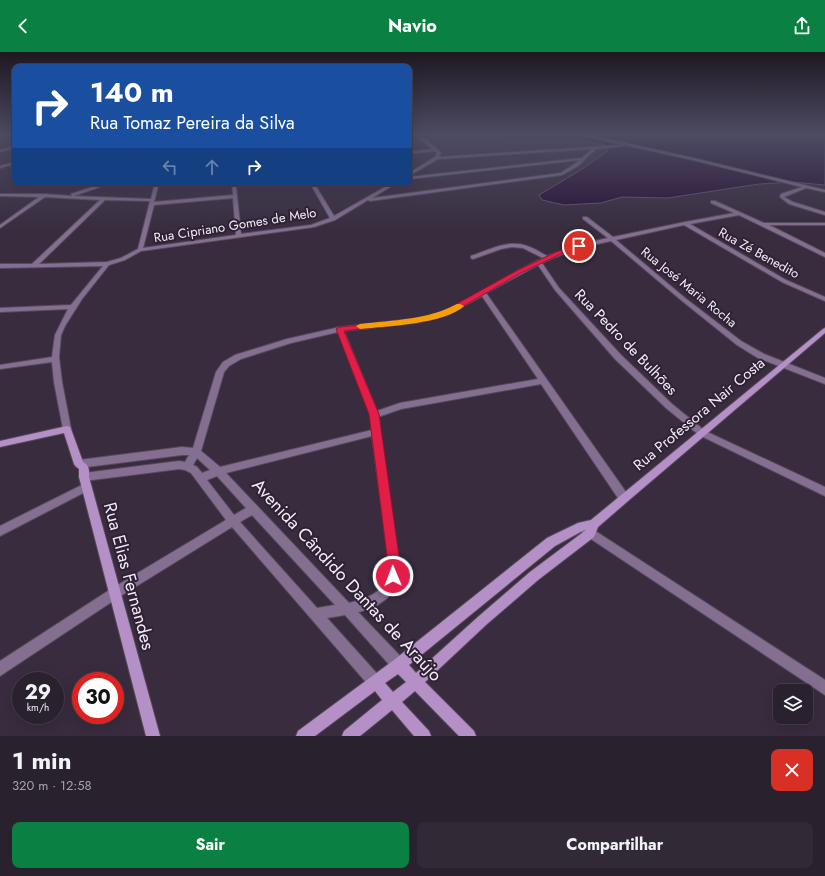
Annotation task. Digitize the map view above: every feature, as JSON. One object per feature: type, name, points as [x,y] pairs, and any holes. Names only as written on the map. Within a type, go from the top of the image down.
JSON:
[{"type":"main road","name":"Rua Professora Nair Costa","points":[[349,736],[416,682],[483,620],[624,498],[825,330]]},
{"type":"main road","points":[[0,444],[67,429]]},
{"type":"main road","name":"Rua Elias Fernandes","points":[[67,429],[79,464],[84,467],[85,482],[153,736]]},
{"type":"main road","name":"Rua Professora Nair Costa","points":[[303,736],[376,683],[551,542],[589,528]]},
{"type":"main road","name":"Avenida Cândido Dantas de Araújo","points":[[399,665],[469,736]]},
{"type":"main road","points":[[376,683],[424,736]]},
{"type":"street","points":[[412,173],[422,167]]},
{"type":"street","points":[[412,178],[509,167]]},
{"type":"street","points":[[366,200],[562,174],[574,167]]},
{"type":"street","points":[[725,167],[825,191]]},
{"type":"street","points":[[68,196],[100,186]]},
{"type":"street","points":[[140,250],[142,235],[156,186]]},
{"type":"street","points":[[234,186],[239,236]]},
{"type":"street","points":[[314,186],[332,219]]},
{"type":"street","name":"Rua Cipriano Gomes de Melo","points":[[107,264],[123,259],[140,250],[294,229],[317,224],[332,219],[390,186]]},
{"type":"street","points":[[807,186],[783,195],[782,197],[791,203],[825,214]]},
{"type":"street","points":[[0,194],[68,196],[152,202],[236,196]]},
{"type":"street","points":[[0,227],[45,195]]},
{"type":"street","points":[[34,265],[104,199]]},
{"type":"street","points":[[714,202],[825,255]]},
{"type":"street","points":[[187,466],[196,452],[220,372],[226,364],[238,357],[340,329],[421,320],[445,314],[519,272],[547,258],[579,246],[685,223],[739,214]]},
{"type":"street","name":"Rua José Maria Rocha","points":[[585,218],[682,299],[739,343],[761,356],[825,381]]},
{"type":"street","name":"Rua Zé Benedito","points":[[685,223],[784,280],[825,298]]},
{"type":"street","points":[[762,224],[825,224]]},
{"type":"street","points":[[473,257],[507,246],[514,246],[524,247],[547,258]]},
{"type":"street","name":"Rua Pedro de Bulhões","points":[[539,262],[556,289],[618,357],[669,406],[702,432],[825,492]]},
{"type":"street","points":[[0,266],[107,264]]},
{"type":"street","points":[[67,429],[57,380],[56,359],[58,335],[72,307],[107,264]]},
{"type":"street","points":[[483,293],[542,381],[624,498]]},
{"type":"street","points":[[0,310],[72,307]]},
{"type":"street","points":[[316,614],[373,603],[388,591],[393,576],[393,556],[374,414],[340,329]]},
{"type":"street","points":[[0,367],[56,359]]},
{"type":"street","points":[[374,414],[400,406],[542,381]]},
{"type":"street","points":[[201,478],[218,471],[377,432]]},
{"type":"street","points":[[79,464],[182,451],[196,452]]},
{"type":"street","name":"Avenida Cândido Dantas de Araújo","points":[[196,452],[218,471],[399,665]]},
{"type":"street","points":[[0,531],[85,482],[167,466],[187,466],[201,478],[232,520],[376,683]]},
{"type":"street","points":[[0,669],[115,593],[232,520],[253,509]]},
{"type":"street","points":[[589,528],[825,688]]},
{"type":"shaded area","points":[[585,167],[825,167],[825,185],[792,182],[759,184],[668,198],[622,197],[601,203],[564,205],[542,200],[539,195]]},
{"type":"slow traffic","points":[[360,326],[421,320],[445,314],[460,306]]},
{"type":"route","points":[[393,576],[393,556],[374,414],[356,373],[340,329],[421,320],[445,314],[519,272],[558,253],[579,246]]}]
